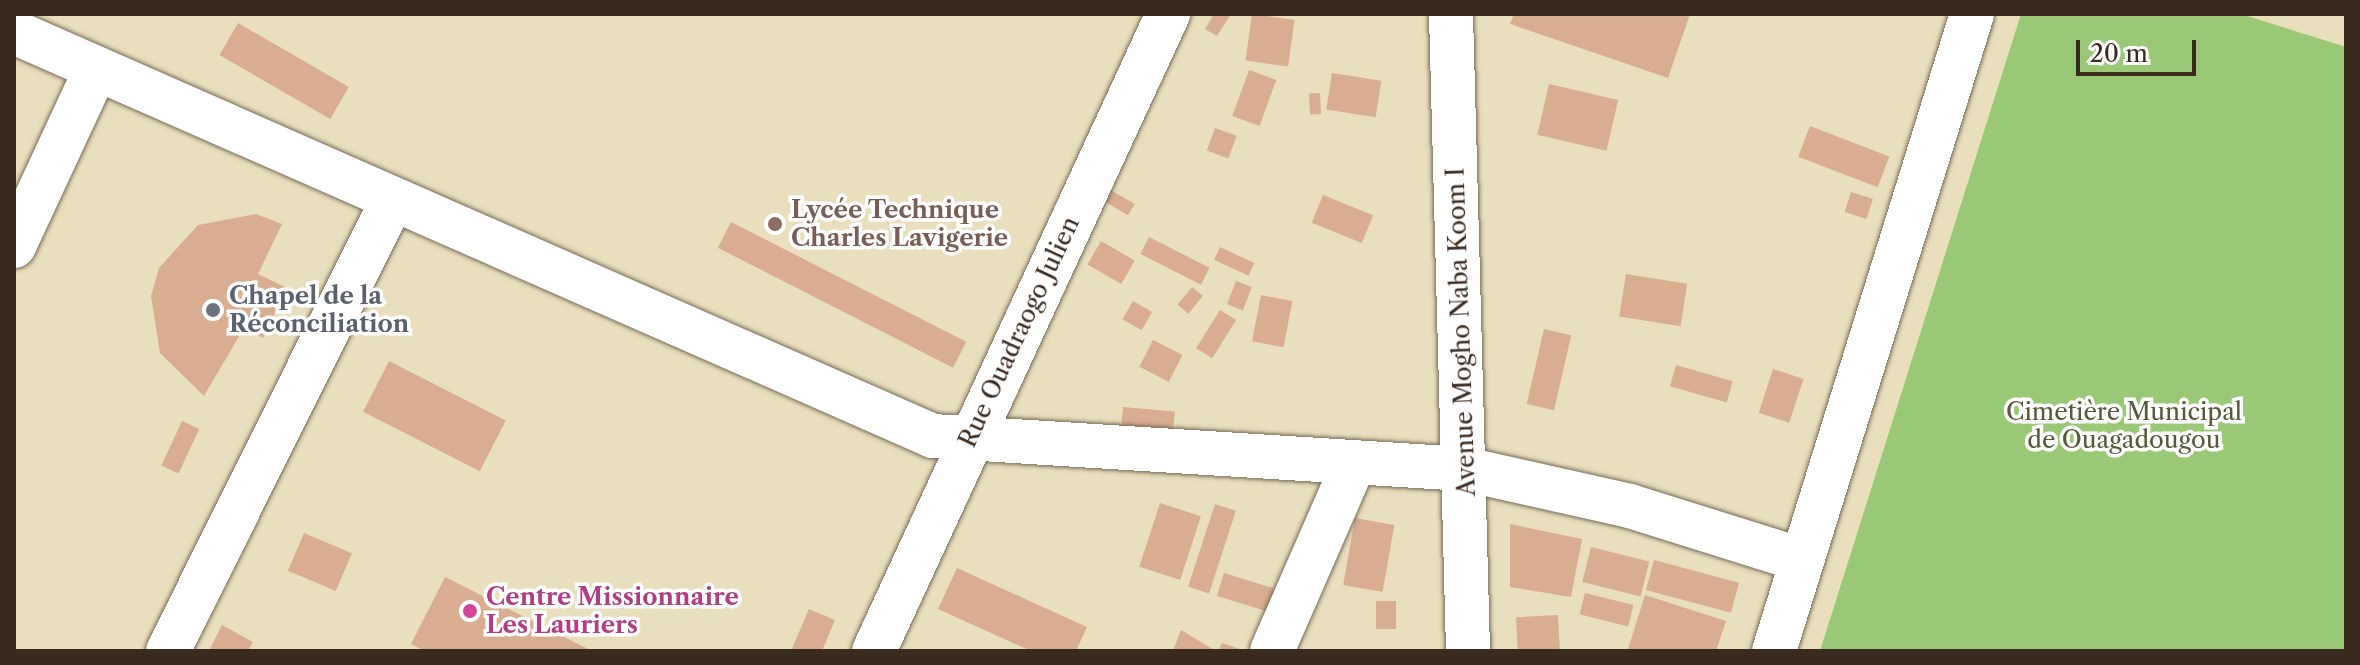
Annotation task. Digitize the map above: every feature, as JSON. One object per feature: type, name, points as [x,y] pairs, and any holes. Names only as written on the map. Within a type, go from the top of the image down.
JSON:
[{"type":"street","name":"Rue Ouadraogo Julien","points":[[874,651],[1168,14]]},
{"type":"street","name":"Avenue Mogho Naba Koom I","points":[[1451,14],[1468,651]]},
{"type":"street","points":[[1774,651],[1972,14]]},
{"type":"street","points":[[14,32],[896,424],[969,440],[1353,466],[1465,469],[1630,506],[1802,560]]},
{"type":"street","points":[[14,246],[96,69]]},
{"type":"street","points":[[168,651],[392,201]]},
{"type":"street","points":[[1272,651],[1353,466]]},
{"type":"green space","name":"Cimetière Municipal de Ouagadougou","points":[[2021,14],[2241,14],[2346,47],[2346,651],[1820,651]]},
{"type":"building","points":[[1214,14],[1231,14],[1217,36],[1205,29]]},
{"type":"building","points":[[1252,14],[1295,20],[1288,67],[1245,61]]},
{"type":"building","points":[[1514,14],[1690,14],[1668,78],[1510,24]]},
{"type":"building","points":[[238,23],[349,87],[330,119],[220,55]]},
{"type":"building","points":[[1249,70],[1276,80],[1259,126],[1232,116]]},
{"type":"building","points":[[1332,73],[1381,81],[1376,117],[1326,110]]},
{"type":"building","points":[[1549,84],[1618,100],[1606,151],[1537,135]]},
{"type":"building","points":[[1320,93],[1321,114],[1310,115],[1309,94]]},
{"type":"building","points":[[1810,126],[1889,156],[1878,187],[1798,157]]},
{"type":"building","points":[[1215,128],[1237,136],[1228,158],[1207,151]]},
{"type":"building","points":[[1107,188],[1135,204],[1128,215],[1100,199]]},
{"type":"building","points":[[1851,192],[1873,199],[1866,219],[1845,212]]},
{"type":"building","points":[[1323,195],[1373,215],[1362,243],[1312,223]]},
{"type":"building","name":"Chapel de la Réconciliation","points":[[256,214],[282,224],[258,274],[287,288],[263,338],[244,328],[204,396],[160,353],[151,296],[159,268],[198,225]]},
{"type":"building","points":[[731,222],[966,342],[953,368],[718,248]]},
{"type":"building","points":[[1149,237],[1210,268],[1201,285],[1140,254]]},
{"type":"building","points":[[1101,241],[1135,260],[1121,284],[1088,264]]},
{"type":"building","points":[[1220,247],[1254,263],[1249,276],[1214,260]]},
{"type":"building","points":[[1626,274],[1687,284],[1681,326],[1619,316]]},
{"type":"building","points":[[1236,281],[1252,287],[1243,310],[1227,304]]},
{"type":"building","points":[[1192,287],[1203,296],[1188,314],[1178,305]]},
{"type":"building","points":[[1261,295],[1292,301],[1283,347],[1252,341]]},
{"type":"building","points":[[1133,301],[1152,312],[1142,330],[1122,319]]},
{"type":"building","points":[[1220,310],[1236,320],[1212,358],[1196,348]]},
{"type":"building","points":[[1544,329],[1571,335],[1554,410],[1527,404]]},
{"type":"building","points":[[1153,340],[1182,355],[1169,382],[1139,367]]},
{"type":"building","points":[[389,361],[506,420],[480,471],[363,412]]},
{"type":"building","points":[[1676,365],[1733,381],[1727,402],[1670,386]]},
{"type":"building","points":[[1773,369],[1803,379],[1789,423],[1759,413]]},
{"type":"building","points":[[1123,407],[1175,412],[1173,431],[1121,427]]},
{"type":"building","points":[[182,421],[199,429],[179,473],[161,465]]},
{"type":"building","points":[[1160,503],[1201,516],[1180,580],[1139,567]]},
{"type":"building","points":[[1215,504],[1236,511],[1209,594],[1188,587]]},
{"type":"building","points":[[1355,518],[1394,525],[1383,592],[1343,585]]},
{"type":"building","points":[[1510,524],[1582,539],[1571,597],[1510,587]]},
{"type":"building","points":[[304,533],[352,553],[336,591],[288,571]]},
{"type":"building","points":[[1591,547],[1649,562],[1641,596],[1582,582]]},
{"type":"building","points":[[1654,560],[1739,583],[1731,613],[1646,590]]},
{"type":"building","points":[[957,568],[1087,627],[1076,651],[1031,651],[938,609]]},
{"type":"building","points":[[1224,573],[1275,588],[1268,611],[1217,596]]},
{"type":"building","name":"Centre Missionnaire Les Lauriers","points":[[445,577],[592,651],[425,651],[411,644]]},
{"type":"building","points":[[1585,593],[1634,605],[1628,626],[1580,614]]},
{"type":"building","points":[[1645,595],[1726,621],[1716,651],[1628,649]]},
{"type":"building","points":[[1376,601],[1396,601],[1396,629],[1376,629]]},
{"type":"building","points":[[809,609],[835,620],[822,651],[791,651]]},
{"type":"building","points":[[1558,615],[1560,651],[1518,651],[1516,617]]},
{"type":"building","points":[[222,625],[253,642],[248,651],[209,651]]},
{"type":"building","points":[[1181,630],[1216,651],[1173,651]]},
{"type":"building","points":[[1222,643],[1243,650],[1243,651],[1218,651]]},
{"type":"place","name":"Lycée Technique Charles Lavigerie","points":[[775,224]]},
{"type":"place","name":"Chapel de la Réconciliation","points":[[213,310]]},
{"type":"place","name":"Centre Missionnaire Les Lauriers","points":[[470,611]]}]
